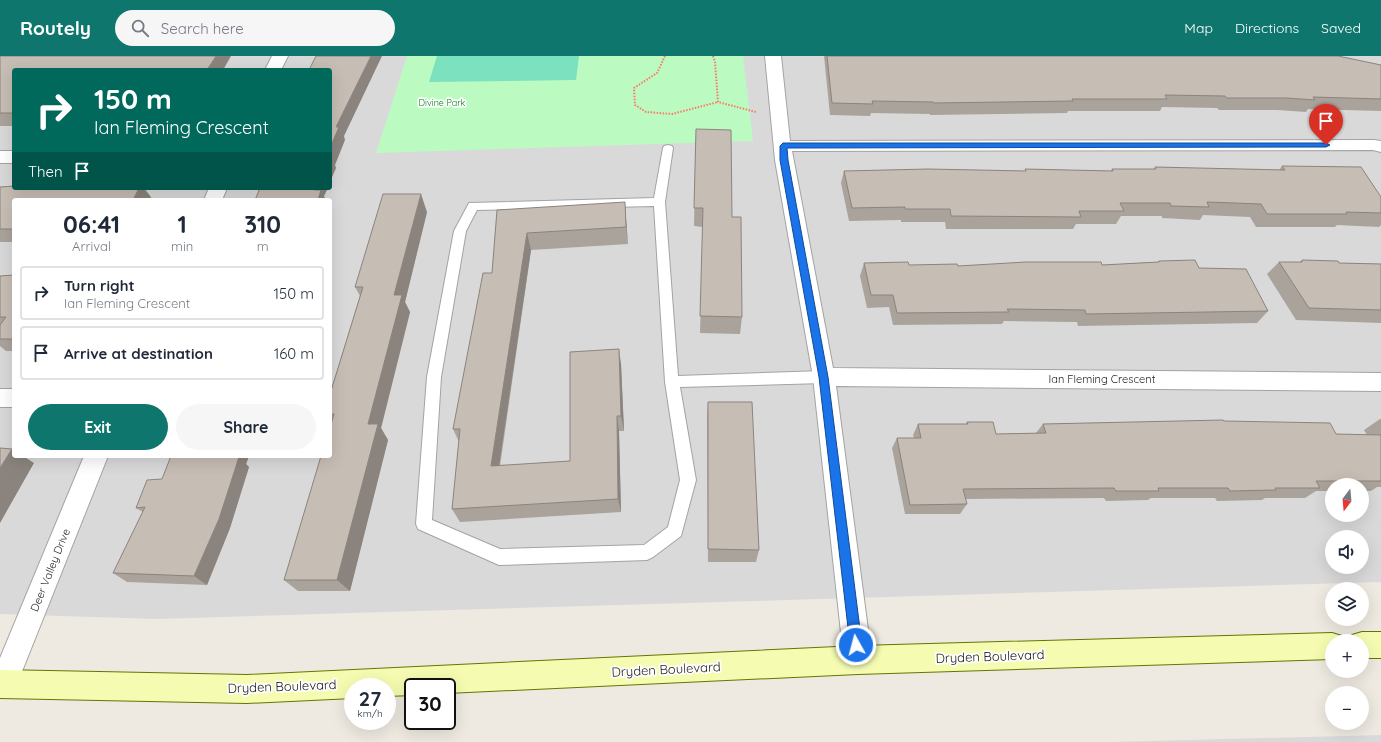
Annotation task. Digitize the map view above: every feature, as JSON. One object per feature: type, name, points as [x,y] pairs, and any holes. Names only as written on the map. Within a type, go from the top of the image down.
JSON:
[{"type":"street","points":[[274,68],[280,56]]},
{"type":"street","points":[[773,56],[784,160],[824,377],[858,660]]},
{"type":"street","points":[[783,146],[1374,145],[1381,147]]},
{"type":"street","points":[[0,157],[12,157]]},
{"type":"street","name":"Ian Fleming Crescent","points":[[824,377],[1381,382]]},
{"type":"street","points":[[0,398],[12,398]]},
{"type":"street","name":"Deer Valley Drive","points":[[2,684],[95,458]]},
{"type":"street","points":[[1369,645],[1381,645]]},
{"type":"street","name":"Dryden Boulevard","points":[[2,684],[247,689],[858,660],[1325,646]]},
{"type":"lane","points":[[659,202],[473,206],[460,231],[434,377],[424,524],[499,557],[647,552],[675,531],[688,480],[672,382],[659,202],[668,148]]},
{"type":"lane","points":[[672,382],[824,377]]},
{"type":"path","points":[[665,56],[657,73],[634,88],[635,105],[646,112],[672,114],[718,102],[780,118]]},
{"type":"path","points":[[713,56],[715,62],[718,102]]},
{"type":"shaded area","points":[[0,56],[1381,56],[1381,582],[1325,582],[1325,584],[156,619],[0,614]]},
{"type":"shaded area","points":[[1381,735],[1381,742],[1113,742]]},
{"type":"green space","name":"Divine Park","points":[[407,56],[743,56],[753,141],[376,153]]},
{"type":"green space","points":[[437,56],[579,56],[576,80],[429,82]]},
{"type":"building","points":[[0,56],[216,56],[208,68],[12,68],[12,113],[0,113]]},
{"type":"building","points":[[316,56],[371,56],[336,127],[339,127],[332,143],[332,68],[310,68]]},
{"type":"building","points":[[827,56],[1338,56],[1381,65],[1381,99],[1313,97],[1315,100],[1165,95],[1167,99],[1072,99],[1073,101],[934,103],[872,101],[873,104],[832,103]]},
{"type":"building","points":[[696,129],[731,130],[732,217],[741,217],[742,317],[700,316],[703,208],[694,208]]},
{"type":"building","points":[[1282,166],[1361,167],[1381,197],[1381,213],[1346,212],[1347,214],[1267,214],[1261,204],[1207,202],[1209,207],[1171,206],[1170,203],[1120,203],[1124,211],[1079,211],[1081,217],[951,216],[950,209],[905,209],[905,207],[852,208],[844,171],[928,169],[1026,171],[1025,169],[1113,171],[1112,169],[1156,169],[1155,167],[1285,170]]},
{"type":"building","points":[[12,186],[12,190],[138,190],[134,198],[12,198],[12,229],[0,229],[0,187]]},
{"type":"building","points":[[259,190],[321,190],[319,198],[256,198]]},
{"type":"building","points":[[383,194],[421,194],[394,295],[402,295],[368,424],[378,424],[337,580],[284,580],[320,458],[332,458],[332,421],[334,414],[332,414],[332,388],[363,287],[355,287]]},
{"type":"building","points":[[625,202],[626,227],[527,233],[491,466],[570,461],[570,352],[619,349],[621,416],[617,416],[618,499],[452,509],[460,429],[453,429],[483,273],[492,273],[497,210]]},
{"type":"building","points":[[1195,260],[1199,268],[1246,269],[1268,311],[1086,314],[1085,310],[1007,309],[1009,312],[897,313],[893,295],[871,295],[864,263],[908,262],[909,265],[957,264],[958,266],[1026,262],[1101,262],[1102,265]]},
{"type":"building","points":[[1302,260],[1381,264],[1381,310],[1309,308],[1279,262],[1302,262]]},
{"type":"building","points":[[12,275],[12,339],[0,339],[0,325],[6,317],[0,317],[0,276]]},
{"type":"building","points":[[708,402],[752,402],[759,550],[708,549]]},
{"type":"building","points":[[1223,420],[1330,423],[1336,434],[1381,435],[1381,481],[1369,481],[1369,478],[1325,478],[1325,481],[1316,481],[1320,488],[1275,488],[1276,490],[1230,491],[1228,488],[1158,488],[1159,491],[1116,491],[1114,488],[963,489],[967,504],[910,505],[897,438],[921,438],[918,424],[968,424],[967,422],[993,422],[996,434],[1046,433],[1043,424]]},
{"type":"building","points":[[0,448],[12,449],[0,468]]},
{"type":"building","points":[[170,458],[239,458],[219,519],[194,576],[113,573],[145,507],[136,508],[147,480],[162,479]]},
{"type":"route","points":[[856,645],[824,377],[784,160],[783,146],[1326,145]]}]
